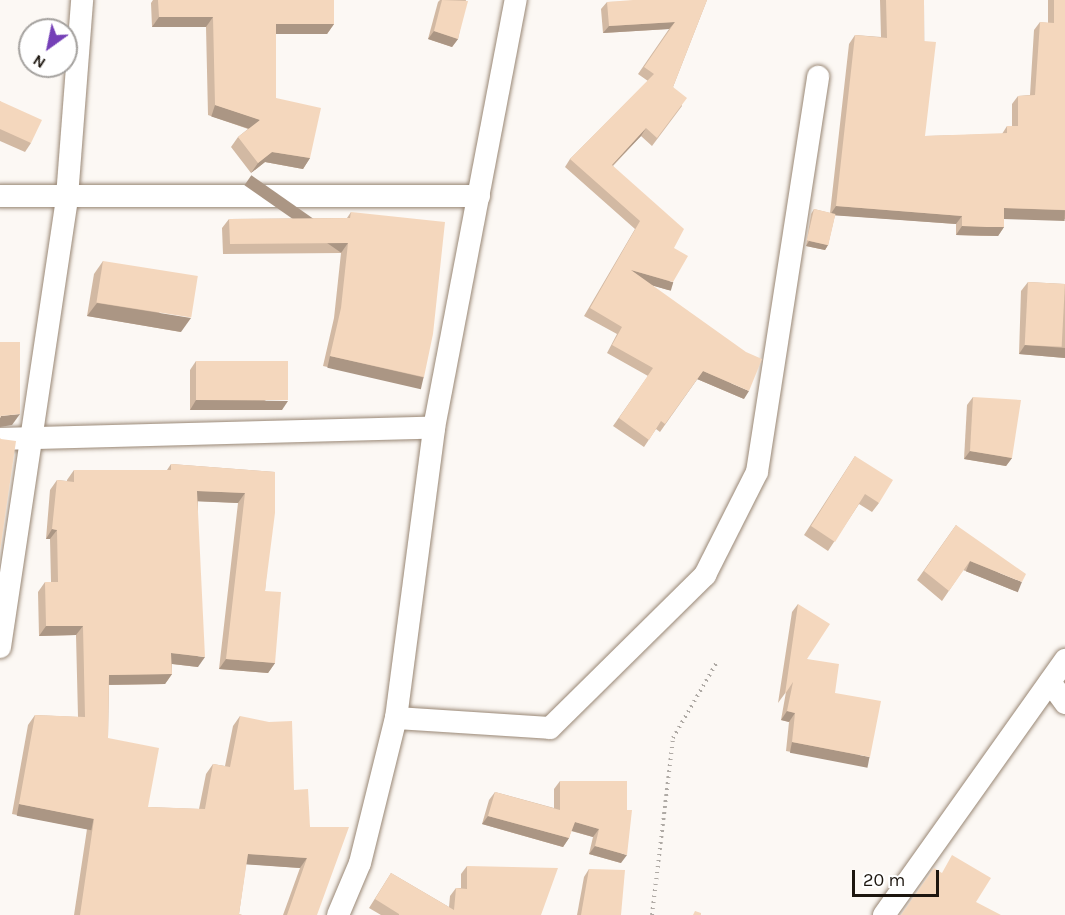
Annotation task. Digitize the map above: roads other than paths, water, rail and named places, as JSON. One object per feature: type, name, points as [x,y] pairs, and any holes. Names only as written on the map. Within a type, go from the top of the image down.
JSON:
[{"type":"street","points":[[0,647],[67,196],[82,0]]},
{"type":"street","points":[[338,915],[360,863],[396,718],[434,428],[516,0]]},
{"type":"street","points":[[396,718],[550,728],[705,575],[757,472],[818,77]]},
{"type":"street","points":[[0,196],[478,196]]},
{"type":"street","points":[[0,439],[434,428]]},
{"type":"street","points":[[884,915],[1065,660]]},
{"type":"street","points":[[1050,682],[1065,703]]}]
